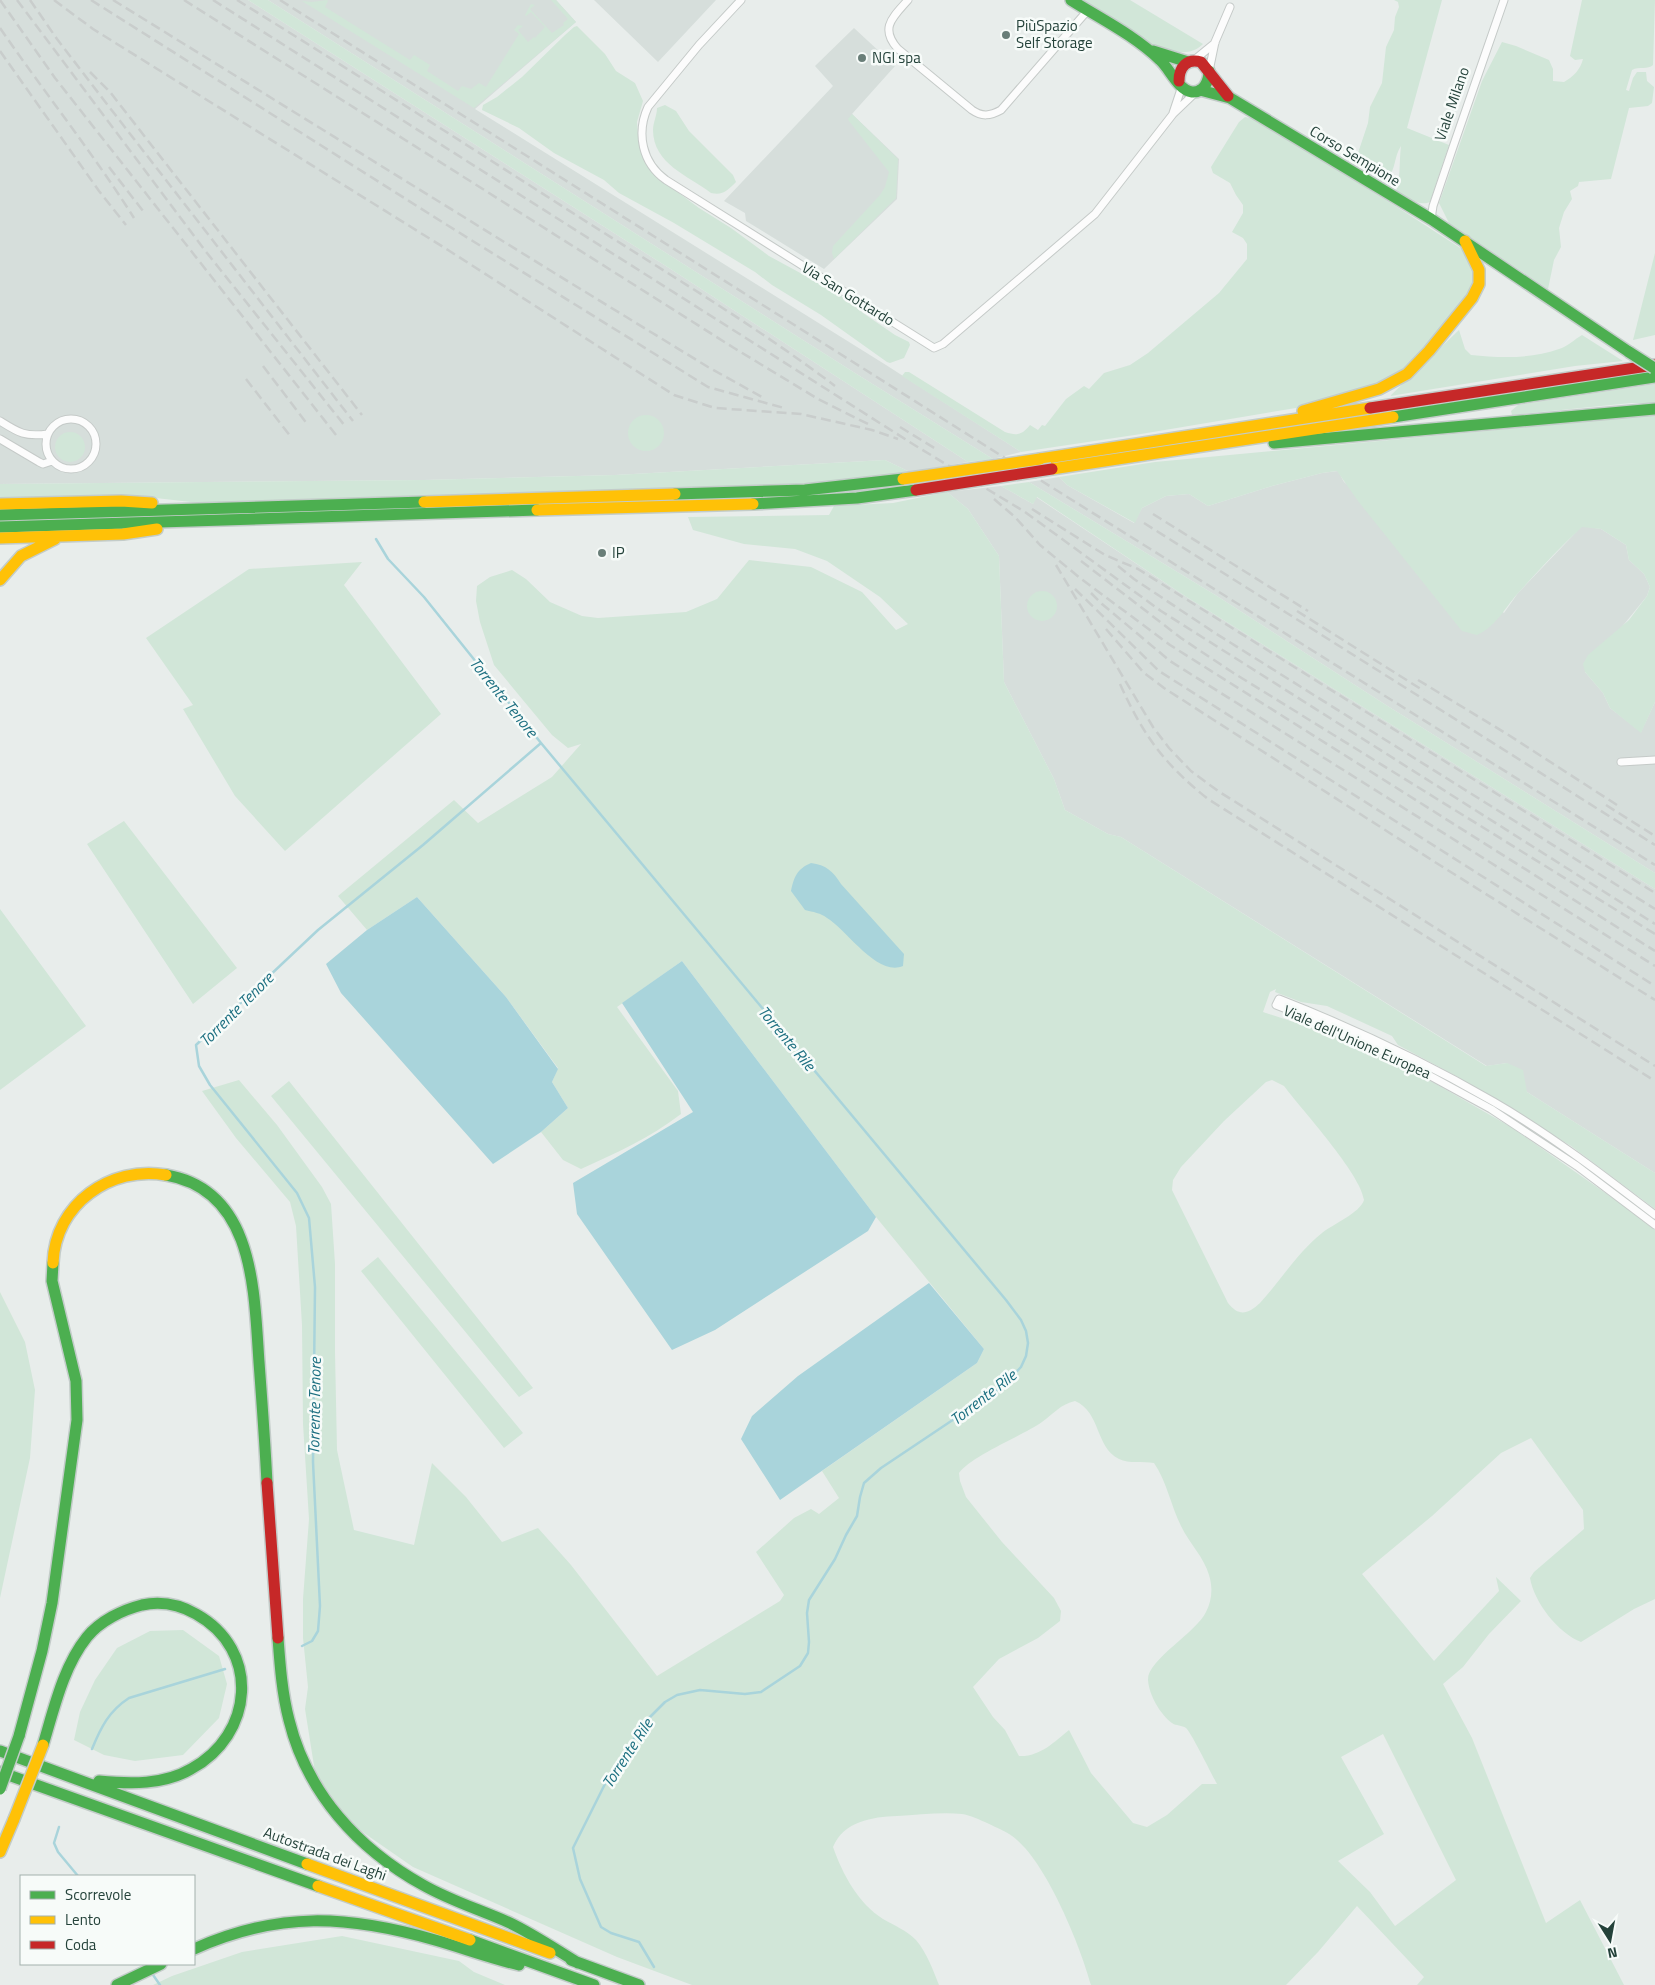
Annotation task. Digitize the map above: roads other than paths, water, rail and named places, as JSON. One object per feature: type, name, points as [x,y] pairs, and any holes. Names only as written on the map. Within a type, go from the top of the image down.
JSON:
[{"type":"main road","points":[[1071,0],[1149,49],[1188,90],[1198,91],[1209,80],[1209,71],[1203,63],[1149,49]]},
{"type":"main road","points":[[1180,83],[1179,71],[1190,61]]},
{"type":"main road","name":"Corso Sempione","points":[[1209,71],[1230,98]]},
{"type":"main road","name":"Corso Sempione","points":[[1198,91],[1230,98],[1431,219],[1464,241]]},
{"type":"main road","points":[[1464,241],[1655,370]]},
{"type":"main road","points":[[1206,433],[1347,400],[1379,389],[1407,374],[1429,351],[1472,298],[1479,284],[1479,270],[1464,241]]},
{"type":"main road","points":[[0,515],[796,490],[903,479],[1206,433],[1655,370]]},
{"type":"main road","points":[[0,527],[805,502],[857,498],[1209,446],[1655,370]]},
{"type":"main road","points":[[1209,446],[1287,442],[1655,409]]},
{"type":"main road","points":[[0,504],[121,501],[209,509]]},
{"type":"main road","points":[[0,538],[123,534],[208,521]]},
{"type":"main road","points":[[0,580],[20,556],[40,545],[64,536]]},
{"type":"main road","points":[[0,1789],[19,1736],[42,1651],[52,1603],[77,1420],[76,1381],[73,1362],[54,1295],[51,1267],[56,1238],[72,1208],[96,1187],[129,1174],[154,1173],[176,1176],[202,1187],[220,1203],[240,1232],[250,1262],[254,1288],[280,1668],[290,1727],[306,1768],[329,1807],[342,1823],[356,1838],[387,1863],[415,1882],[450,1900],[515,1925],[578,1963]]},
{"type":"main road","points":[[0,1852],[43,1745],[71,1663],[84,1641],[100,1625],[119,1612],[144,1603],[159,1602],[178,1606],[193,1612],[217,1626],[239,1660],[243,1682],[242,1701],[238,1715],[225,1741],[208,1759],[191,1770],[170,1778],[144,1782],[115,1783],[77,1778]]},
{"type":"main road","name":"Autostrada dei Laghi","points":[[0,1751],[639,1985]]},
{"type":"main road","points":[[0,1772],[594,1985]]},
{"type":"main road","points":[[195,1949],[254,1928],[284,1923],[345,1921],[392,1929],[436,1940],[495,1960],[572,1977]]},
{"type":"main road","points":[[119,1984],[160,1965]]},
{"type":"street","name":"Via San Gottardo","points":[[741,0],[699,45],[648,106],[644,116],[642,132],[644,149],[650,164],[666,180],[932,347],[937,348],[1095,214],[1173,114],[1198,91]]},
{"type":"street","points":[[908,0],[890,22],[888,34],[891,40],[898,49],[972,110],[987,116],[1002,110],[1088,10]]},
{"type":"street","name":"Viale Milano","points":[[1431,219],[1433,206],[1504,0]]},
{"type":"street","points":[[1209,71],[1215,42],[1230,7]]},
{"type":"street","points":[[1190,61],[1215,42]]},
{"type":"street","name":"Via San Gottardo","points":[[1173,114],[1180,83]]},
{"type":"street","points":[[68,419],[74,419],[83,422],[91,428],[96,436],[97,444],[94,456],[89,463],[79,469],[70,470],[60,468],[52,461],[46,447],[48,434],[56,424],[68,419]]},
{"type":"street","points":[[0,421],[21,434],[28,436],[48,434]]},
{"type":"street","points":[[0,439],[43,464],[52,461]]},
{"type":"street","points":[[1621,762],[1655,760]]},
{"type":"street","name":"Viale dell'Unione Europea","points":[[1655,1214],[1584,1161],[1495,1102],[1427,1065],[1331,1019],[1279,999],[1276,1005],[1332,1027],[1401,1060],[1491,1110],[1577,1166],[1655,1225]]},
{"type":"water","points":[[811,863],[829,869],[904,954],[903,966],[893,968],[883,965],[863,951],[825,916],[805,910],[791,891],[797,874],[802,868]]},
{"type":"water","points":[[417,897],[506,997],[558,1069],[552,1082],[568,1108],[541,1132],[493,1164],[341,993],[326,964],[367,930]]},
{"type":"water","points":[[682,961],[876,1217],[868,1231],[715,1330],[672,1350],[577,1214],[573,1183],[693,1112],[622,1003]]},
{"type":"water","points":[[929,1283],[984,1349],[977,1363],[780,1500],[741,1439],[752,1416],[798,1376]]},
{"type":"waterway","name":"Torrente Rile","points":[[376,539],[388,559],[424,597],[541,743],[1006,1300],[1021,1320],[1026,1331],[1028,1343],[1026,1356],[1021,1367],[1002,1387],[881,1468],[864,1483],[857,1516],[835,1559],[809,1600],[807,1613],[808,1653],[800,1666],[761,1692],[745,1694],[700,1690],[677,1695],[665,1702],[646,1721],[608,1778],[573,1848],[580,1879],[601,1927],[611,1933],[639,1942],[654,1967]]},
{"type":"waterway","name":"Torrente Tenore","points":[[302,1646],[312,1641],[318,1631],[320,1606],[313,1462],[315,1287],[309,1218],[297,1193],[210,1085],[199,1066],[196,1045],[318,930],[423,845],[541,743]]},
{"type":"waterway","name":"Torrente Tenore","points":[[92,1749],[106,1720],[116,1708],[129,1698],[225,1669]]},
{"type":"waterway","name":"Torrente Tenore","points":[[59,1827],[54,1843],[58,1852],[77,1875]]},
{"type":"waterway","name":"Torrente Tenore","points":[[151,1972],[160,1985]]},
{"type":"railway","points":[[0,0],[55,78],[336,435]]},
{"type":"railway","points":[[17,0],[207,253],[345,426]]},
{"type":"railway","points":[[30,0],[103,99],[353,421]]},
{"type":"railway","points":[[54,0],[93,29],[448,250],[674,395],[715,408],[801,414],[872,430],[898,439]]},
{"type":"railway","points":[[91,0],[708,387],[784,408]]},
{"type":"railway","points":[[113,0],[708,367],[762,397]]},
{"type":"railway","points":[[184,0],[734,348],[818,399],[870,425]]},
{"type":"railway","points":[[213,0],[916,446],[1025,512],[1161,611],[1655,924]]},
{"type":"railway","points":[[237,0],[708,299],[772,341],[835,386]]},
{"type":"railway","points":[[280,0],[997,453],[1655,865]]},
{"type":"railway","points":[[0,28],[102,170],[134,218]]},
{"type":"railway","points":[[0,51],[99,191],[126,225]]},
{"type":"railway","points":[[90,72],[110,92],[362,415]]},
{"type":"railway","points":[[109,167],[143,211]]},
{"type":"railway","points":[[263,366],[308,425]]},
{"type":"railway","points":[[246,379],[291,437]]},
{"type":"railway","points":[[900,427],[936,449]]},
{"type":"railway","points":[[994,499],[1015,517],[1040,545],[1080,578],[1170,645],[1655,951]]},
{"type":"railway","points":[[1032,509],[1105,555],[1138,569],[1655,893]]},
{"type":"railway","points":[[1153,514],[1308,611]]},
{"type":"railway","points":[[1144,523],[1655,845]]},
{"type":"railway","points":[[1081,561],[1181,638],[1232,672],[1655,934]]},
{"type":"railway","points":[[1056,565],[1153,727],[1169,748],[1191,771],[1218,791],[1655,1066]]},
{"type":"railway","points":[[1118,566],[1134,579],[1215,633],[1655,909]]},
{"type":"railway","points":[[1075,589],[1159,671],[1655,986]]},
{"type":"railway","points":[[1091,593],[1170,661],[1655,966]]},
{"type":"railway","points":[[1297,611],[1424,691]]},
{"type":"railway","points":[[1106,629],[1144,673],[1164,688],[1438,864],[1655,1000]]},
{"type":"railway","points":[[1418,680],[1507,734],[1617,805]]},
{"type":"railway","points":[[1120,684],[1137,719],[1156,748],[1179,773],[1208,799],[1655,1081]]},
{"type":"railway","points":[[1606,805],[1655,836]]},
{"type":"place","name":"PiùSpazio Self Storage","points":[[1006,35]]},
{"type":"place","name":"NGI spa","points":[[862,58]]},
{"type":"place","name":"IP","points":[[602,553]]}]
